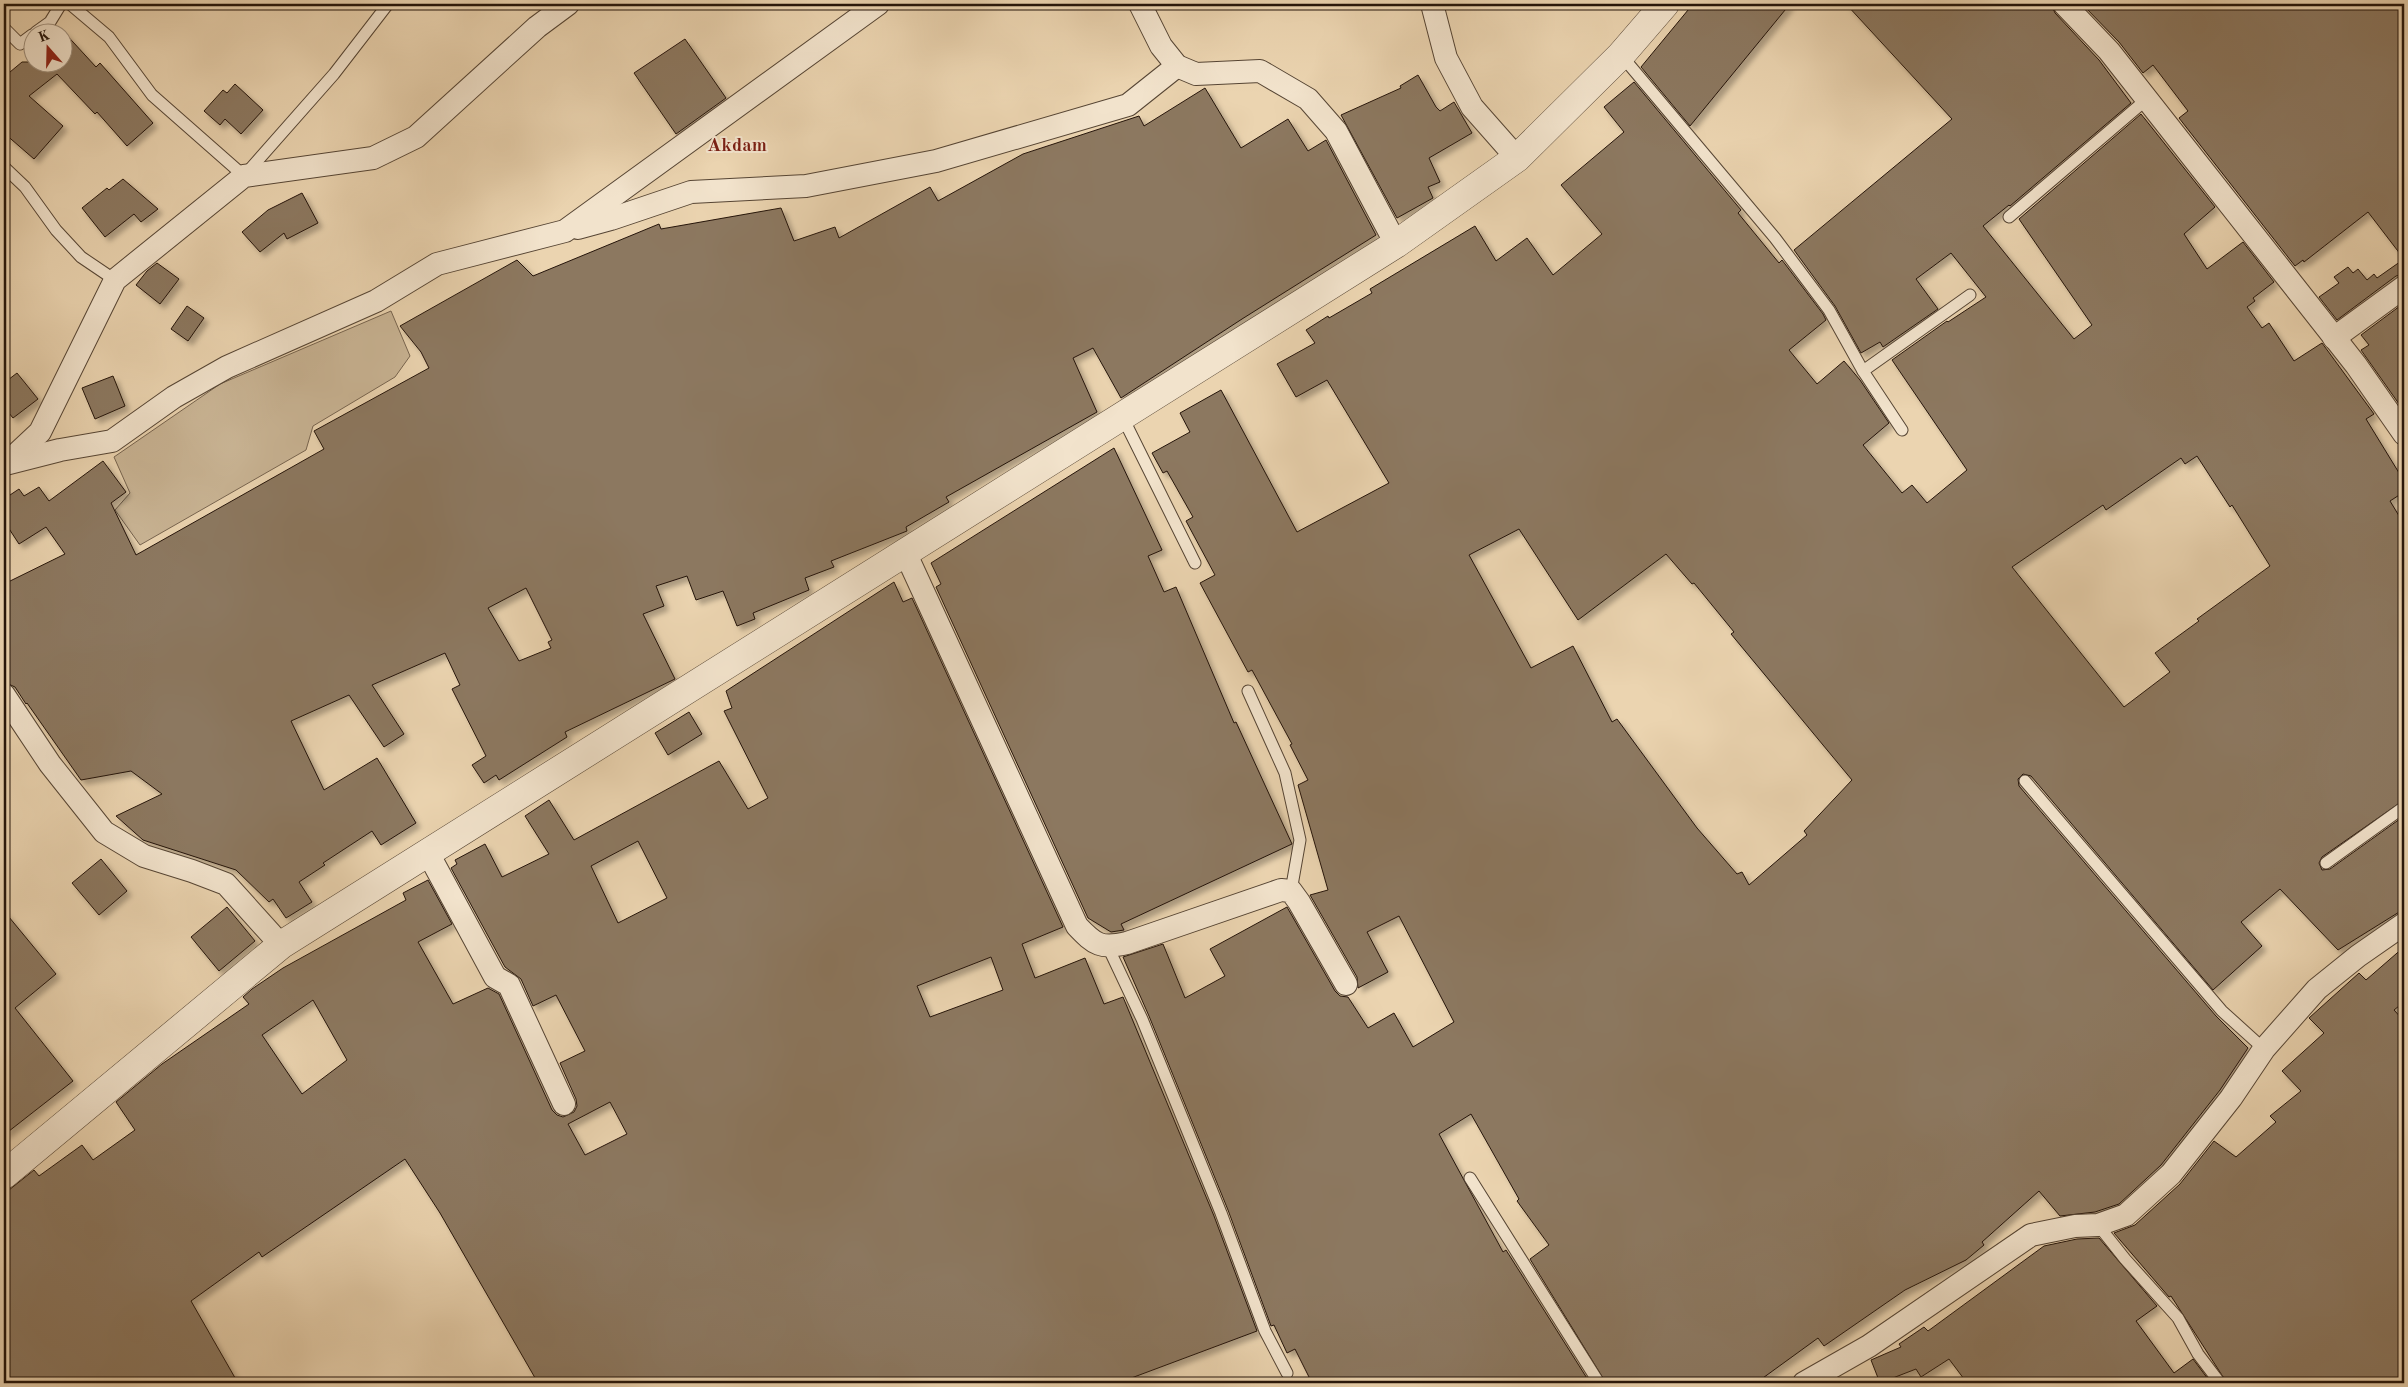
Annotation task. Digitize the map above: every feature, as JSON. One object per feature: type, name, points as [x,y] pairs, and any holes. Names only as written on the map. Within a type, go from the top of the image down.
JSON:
[{"type":"street","points":[[4,464],[40,432],[115,280],[244,176],[373,158],[416,137],[537,27],[568,4]]},
{"type":"street","points":[[565,231],[878,4]]},
{"type":"street","points":[[1140,4],[1161,46],[1177,66],[1196,74],[1260,71],[1308,99],[1336,131],[1396,244]]},
{"type":"street","points":[[1432,4],[1446,58],[1468,99],[1517,158]]},
{"type":"street","points":[[4,1175],[281,945],[1396,244],[1517,158],[1621,55],[1665,4]]},
{"type":"street","points":[[2064,4],[2109,51],[2147,99],[2334,338],[2404,434]]},
{"type":"street","points":[[4,464],[112,441],[174,397],[228,367],[376,301],[437,264],[610,219],[691,192],[806,186],[936,160],[1128,105],[1177,66]]},
{"type":"street","points":[[2334,338],[2404,288]]},
{"type":"street","points":[[905,552],[1076,926],[1092,942],[1108,947],[1127,943],[1281,890],[1291,891],[1346,984]]},
{"type":"street","points":[[4,695],[50,764],[104,832],[144,856],[192,870],[226,884],[281,945]]},
{"type":"street","points":[[428,853],[495,977],[509,985],[564,1104]]},
{"type":"street","points":[[1804,1383],[1869,1346],[2031,1235],[2074,1226],[2098,1225],[2126,1215],[2171,1174],[2231,1098],[2264,1049],[2317,989],[2358,956],[2404,924]]},
{"type":"lane","points":[[50,22],[61,4]]},
{"type":"lane","points":[[70,4],[109,37],[152,95],[244,176],[334,74],[388,4]]},
{"type":"lane","points":[[4,28],[20,44],[22,42]]},
{"type":"lane","points":[[1621,55],[1775,238],[1829,310],[1863,371],[1902,430]]},
{"type":"lane","points":[[2009,217],[2147,99]]},
{"type":"lane","points":[[4,167],[25,187],[56,230],[81,256],[115,280]]},
{"type":"lane","points":[[1863,371],[1970,295]]},
{"type":"lane","points":[[1122,416],[1195,563]]},
{"type":"lane","points":[[1248,691],[1285,772],[1298,830],[1300,840],[1291,891]]},
{"type":"lane","points":[[2025,782],[2222,1011],[2264,1049]]},
{"type":"lane","points":[[2326,863],[2404,807]]},
{"type":"lane","points":[[1108,947],[1142,1019],[1221,1213],[1265,1331],[1287,1373]]},
{"type":"lane","points":[[1470,1178],[1599,1383]]},
{"type":"lane","points":[[2098,1225],[2125,1259],[2178,1318],[2198,1354],[2220,1383]]},
{"type":"shaded area","points":[[391,311],[410,356],[395,377],[313,426],[306,450],[140,545],[115,510],[130,493],[114,457],[220,384]]},
{"type":"building","points":[[1693,4],[1790,4],[1690,126],[1641,67]]},
{"type":"building","points":[[1846,4],[2051,4],[2055,13],[2099,60],[2131,103],[2010,206],[1983,226],[2074,339],[2092,325],[2019,219],[2141,114],[2215,207],[2184,234],[2207,269],[2243,242],[2274,282],[2253,298],[2255,301],[2247,307],[2262,328],[2269,323],[2294,361],[2322,343],[2374,414],[2366,419],[2404,481],[2404,492],[2390,501],[2404,524],[2404,800],[2322,857],[2319,863],[2322,870],[2330,869],[2404,816],[2404,909],[2338,950],[2280,889],[2241,922],[2262,946],[2213,990],[2031,776],[2023,774],[2018,779],[2019,786],[2216,1016],[2248,1048],[2220,1090],[2161,1165],[2119,1204],[2095,1212],[2060,1216],[2039,1191],[1982,1242],[1984,1245],[1966,1260],[1905,1290],[1824,1346],[1818,1338],[1756,1383],[1606,1383],[1530,1259],[1549,1245],[1517,1201],[1519,1199],[1471,1114],[1439,1134],[1503,1252],[1506,1250],[1590,1383],[1312,1383],[1295,1349],[1287,1353],[1274,1325],[1271,1326],[1228,1210],[1123,957],[1163,944],[1185,998],[1225,976],[1210,949],[1287,907],[1335,991],[1340,996],[1348,997],[1368,1028],[1394,1013],[1413,1047],[1454,1022],[1399,916],[1367,932],[1388,972],[1358,988],[1357,977],[1310,895],[1328,890],[1298,785],[1308,780],[1290,745],[1292,744],[1252,670],[1248,672],[1200,583],[1215,575],[1186,521],[1193,517],[1167,471],[1163,473],[1152,453],[1190,432],[1180,413],[1221,390],[1297,532],[1389,483],[1327,380],[1296,397],[1277,364],[1315,343],[1306,330],[1372,293],[1370,289],[1475,226],[1496,261],[1527,238],[1553,275],[1602,234],[1561,185],[1624,132],[1604,107],[1634,82],[1741,210],[1738,213],[1779,263],[1782,260],[1823,314],[1826,320],[1789,350],[1817,384],[1844,361],[1860,380],[1889,423],[1863,445],[1902,493],[1912,485],[1927,503],[1967,470],[1892,360],[1947,321],[1986,297],[1951,253],[1916,279],[1938,309],[1883,347],[1880,342],[1861,353],[1835,306],[1794,250],[1952,119]],"holes":[[[2197,456],[2230,507],[2232,505],[2270,566],[2197,619],[2199,621],[2155,653],[2170,672],[2124,707],[2012,567],[2103,505],[2106,510],[2181,458],[2185,464]],[[1519,529],[1578,620],[1666,554],[1692,584],[1694,583],[1734,632],[1731,634],[1852,780],[1804,831],[1807,835],[1749,885],[1742,872],[1737,874],[1697,828],[1617,719],[1612,722],[1573,646],[1531,668],[1469,555]]]},
{"type":"building","points":[[2082,4],[2404,4],[2404,259],[2368,212],[2304,262],[2303,260],[2295,266],[2179,118],[2188,111],[2153,65],[2143,73],[2119,42]]},
{"type":"building","points":[[685,39],[726,98],[676,134],[634,73]]},
{"type":"building","points":[[72,41],[96,67],[100,63],[153,123],[127,146],[97,112],[95,114],[57,74],[29,96],[63,126],[34,159],[4,133],[4,77],[22,62],[22,72],[72,72]]},
{"type":"building","points":[[1418,75],[1436,107],[1440,111],[1454,102],[1472,133],[1429,158],[1440,182],[1428,187],[1433,198],[1397,218],[1341,115],[1401,88],[1400,86]]},
{"type":"building","points":[[235,84],[263,110],[241,134],[225,119],[220,125],[204,111],[223,90],[227,93]]},
{"type":"building","points":[[1205,88],[1241,148],[1288,119],[1308,151],[1326,140],[1376,235],[1121,398],[1093,348],[1073,358],[1097,412],[946,497],[949,502],[906,527],[907,531],[831,561],[834,567],[805,578],[809,590],[753,613],[755,619],[737,626],[723,591],[696,600],[687,576],[656,586],[664,606],[643,614],[675,679],[565,732],[567,737],[499,780],[496,775],[484,783],[472,765],[486,756],[452,689],[460,685],[445,653],[372,685],[404,734],[384,747],[349,695],[291,721],[324,790],[377,758],[416,823],[381,845],[372,831],[323,863],[325,865],[299,882],[312,902],[286,918],[273,899],[269,902],[236,870],[143,840],[116,816],[162,794],[131,771],[81,780],[15,687],[4,682],[4,584],[65,554],[46,527],[19,544],[4,521],[4,499],[19,489],[24,496],[39,487],[49,501],[103,461],[126,492],[111,503],[136,555],[324,449],[314,431],[429,368],[421,352],[400,326],[517,260],[533,276],[659,224],[661,229],[781,208],[794,241],[835,227],[839,238],[930,187],[938,201],[1023,154],[1139,116],[1144,126]],"holes":[[[526,588],[552,640],[548,642],[551,648],[519,661],[488,608]]]},
{"type":"building","points":[[123,179],[158,209],[141,222],[134,214],[105,237],[82,208],[107,188],[109,190]]},
{"type":"building","points":[[302,193],[318,223],[287,239],[284,233],[260,252],[242,232],[268,210]]},
{"type":"building","points":[[2404,259],[2404,274],[2396,276],[2337,320],[2319,297],[2339,283],[2334,277],[2348,267],[2353,273],[2358,269],[2367,280],[2374,274],[2377,278]]},
{"type":"building","points":[[157,263],[179,279],[160,304],[136,285],[147,271]]},
{"type":"building","points":[[2404,303],[2404,411],[2361,350],[2369,345],[2361,335]]},
{"type":"building","points":[[187,306],[204,318],[188,341],[171,329]]},
{"type":"building","points":[[17,373],[38,399],[13,418],[4,407],[4,383]]},
{"type":"building","points":[[113,376],[125,406],[95,419],[82,388]]},
{"type":"building","points":[[1114,448],[1162,550],[1148,556],[1164,592],[1176,587],[1234,723],[1236,722],[1292,844],[1121,924],[1124,930],[1111,932],[1088,918],[936,587],[941,584],[931,563]]},
{"type":"building","points":[[894,582],[903,602],[912,598],[1063,927],[1022,944],[1035,978],[1085,958],[1104,1004],[1123,997],[1214,1216],[1257,1331],[1118,1383],[538,1383],[440,1213],[405,1159],[262,1257],[259,1252],[191,1301],[238,1383],[4,1383],[4,1194],[34,1170],[39,1176],[82,1145],[93,1160],[135,1130],[116,1102],[162,1064],[249,1004],[243,997],[252,989],[283,968],[406,900],[403,893],[428,880],[452,924],[418,942],[453,1004],[488,988],[499,994],[552,1110],[557,1115],[563,1117],[574,1112],[577,1106],[576,1099],[560,1063],[585,1051],[556,995],[533,1006],[521,979],[505,967],[451,868],[457,864],[455,860],[485,844],[502,877],[549,854],[525,816],[549,800],[574,840],[719,761],[748,809],[768,798],[724,711],[732,708],[726,691]],"holes":[[[638,841],[667,898],[618,923],[591,866]],[[991,957],[1003,990],[930,1017],[917,986]],[[313,1000],[347,1060],[302,1094],[262,1035]],[[610,1102],[627,1134],[585,1155],[568,1124]]]},
{"type":"building","points":[[689,712],[702,734],[668,755],[655,733]]},
{"type":"building","points":[[101,859],[127,891],[99,915],[72,883]]},
{"type":"building","points":[[227,907],[255,941],[219,971],[191,937]]},
{"type":"building","points":[[4,911],[56,974],[15,1008],[73,1081],[4,1135]]},
{"type":"building","points":[[2404,947],[2404,1002],[2394,1010],[2404,1021],[2404,1383],[2227,1383],[2171,1296],[2169,1297],[2114,1233],[2135,1225],[2180,1184],[2214,1141],[2236,1157],[2276,1122],[2270,1116],[2301,1091],[2282,1071],[2324,1033],[2309,1018],[2359,973],[2366,980]]},
{"type":"building","points":[[2099,1238],[2157,1306],[2136,1321],[2174,1373],[2193,1359],[2211,1383],[1967,1383],[1949,1359],[1921,1377],[1916,1369],[1880,1383],[1871,1360],[1901,1347],[1899,1344],[1924,1327],[1928,1331],[2044,1246],[2077,1239]]},
{"type":"district","name":"Akdam","points":[[737,146]]}]
